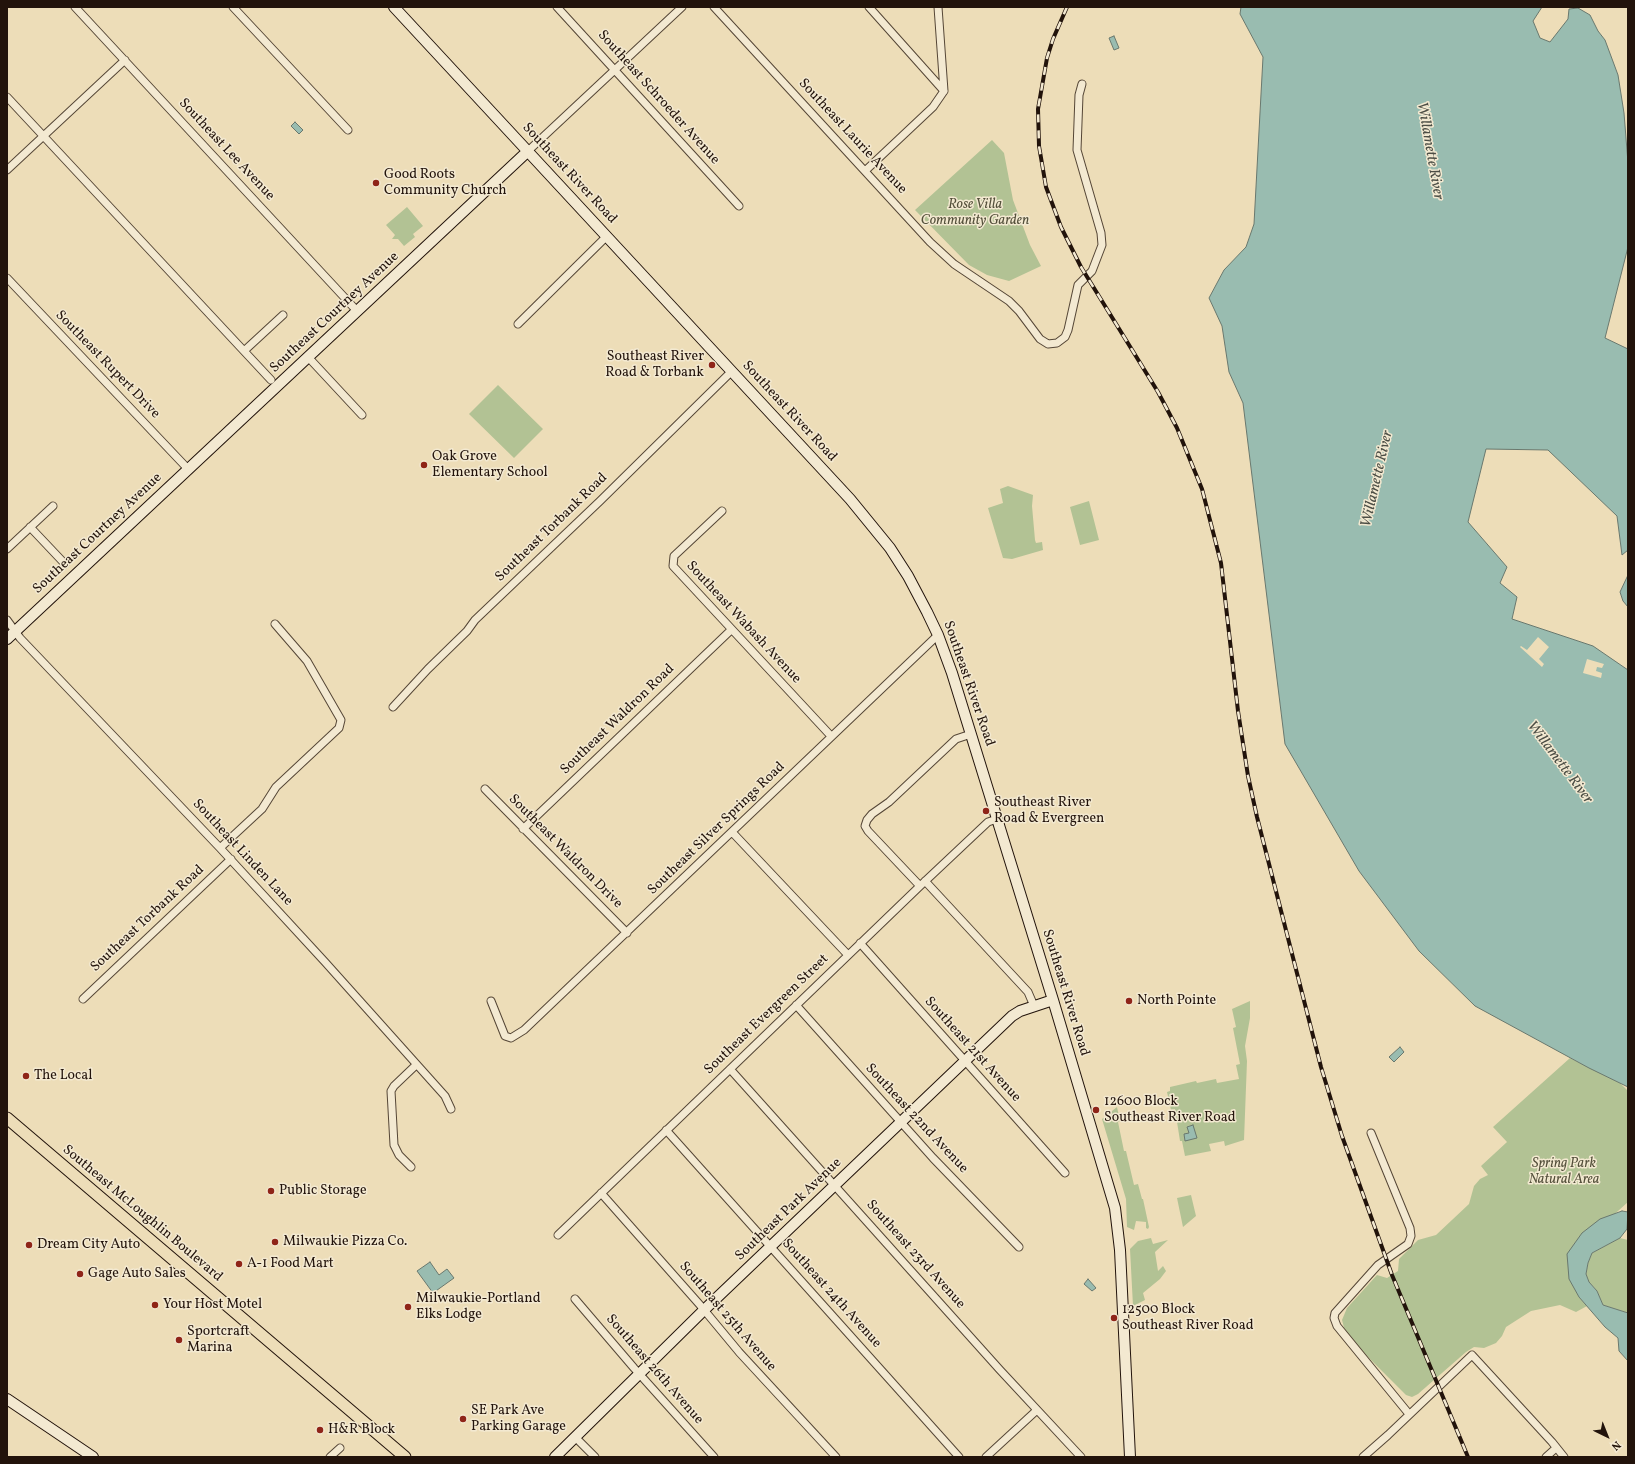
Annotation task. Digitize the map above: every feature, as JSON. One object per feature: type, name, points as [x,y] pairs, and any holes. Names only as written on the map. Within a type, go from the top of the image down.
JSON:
[{"type":"main road","name":"Southeast McLoughlin Boulevard","points":[[7,1118],[405,1457]]},
{"type":"street","name":"Southeast Lee Avenue","points":[[75,7],[357,311]]},
{"type":"street","points":[[233,7],[348,130]]},
{"type":"street","name":"Southeast River Road","points":[[394,7],[870,522],[890,548],[908,576],[938,634],[971,734],[1110,1188],[1116,1215],[1120,1250],[1130,1457]]},
{"type":"street","name":"Southeast Schroeder Avenue","points":[[557,7],[739,206]]},
{"type":"street","name":"Southeast Courtney Avenue","points":[[7,639],[188,470],[274,383],[308,357],[682,7]]},
{"type":"street","name":"Southeast Laurie Avenue","points":[[714,7],[944,256],[1009,301],[1019,311],[1040,339],[1048,344],[1057,343],[1065,337],[1068,330],[1078,285],[1092,271],[1102,245],[1102,233],[1077,150],[1079,95],[1082,84]]},
{"type":"street","points":[[869,7],[944,91]]},
{"type":"street","points":[[865,171],[933,107],[944,91],[938,7]]},
{"type":"street","points":[[7,170],[125,60]]},
{"type":"street","points":[[7,97],[274,383]]},
{"type":"street","points":[[518,324],[607,236]]},
{"type":"street","name":"Southeast Rupert Drive","points":[[7,278],[188,470]]},
{"type":"street","points":[[244,351],[283,315]]},
{"type":"street","points":[[308,357],[362,415]]},
{"type":"street","name":"Southeast Torbank Road","points":[[393,707],[428,669],[467,631],[475,620],[600,501],[732,371]]},
{"type":"street","points":[[7,549],[53,506]]},
{"type":"street","name":"Southeast Wabash Avenue","points":[[722,511],[674,556],[673,566],[831,736]]},
{"type":"street","points":[[30,527],[65,564]]},
{"type":"street","name":"Southeast Linden Lane","points":[[7,620],[20,638],[220,848],[325,962],[445,1096],[451,1109]]},
{"type":"street","points":[[220,848],[262,809],[276,787],[339,728],[341,720],[307,662],[275,624]]},
{"type":"street","name":"Southeast Waldron Road","points":[[523,829],[731,630]]},
{"type":"street","name":"Southeast Silver Springs Road","points":[[492,1001],[503,1034],[506,1038],[511,1038],[524,1030],[938,634]]},
{"type":"street","points":[[971,734],[956,739],[888,802],[872,814],[867,820],[865,826],[868,831],[1028,992],[1034,1006]]},
{"type":"street","name":"Southeast Waldron Drive","points":[[484,789],[627,933]]},
{"type":"street","name":"Southeast Evergreen Street","points":[[558,1235],[922,884],[988,822],[997,819]]},
{"type":"street","points":[[732,832],[848,955]]},
{"type":"street","name":"Southeast Torbank Road","points":[[83,999],[230,859]]},
{"type":"street","name":"Southeast 21st Avenue","points":[[860,943],[1065,1173]]},
{"type":"street","name":"Southeast Park Avenue","points":[[555,1457],[576,1438],[704,1310],[836,1186],[1012,1016],[1034,1006],[1053,1000]]},
{"type":"street","name":"Southeast 22nd Avenue","points":[[796,1005],[901,1123],[1019,1247]]},
{"type":"street","points":[[411,1167],[398,1155],[394,1145],[391,1091],[394,1086],[416,1065]]},
{"type":"street","name":"Southeast 23rd Avenue","points":[[730,1069],[1081,1457]]},
{"type":"street","name":"Southeast 24th Avenue","points":[[666,1130],[959,1457]]},
{"type":"street","points":[[1371,1133],[1410,1228],[1411,1236],[1408,1244],[1378,1265],[1335,1313],[1334,1318],[1337,1326],[1409,1414]]},
{"type":"street","name":"Southeast 25th Avenue","points":[[601,1193],[739,1352],[836,1457]]},
{"type":"street","name":"Southeast 26th Avenue","points":[[575,1299],[714,1457]]},
{"type":"street","points":[[1363,1457],[1472,1355],[1564,1457]]},
{"type":"street","points":[[7,1399],[94,1457]]},
{"type":"street","points":[[986,1457],[1037,1410]]},
{"type":"street","points":[[576,1438],[595,1457]]},
{"type":"street","points":[[330,1457],[340,1448]]},
{"type":"street","points":[[1546,1457],[1556,1448]]},
{"type":"green space","name":"Rose Villa Community Garden","points":[[992,140],[1004,153],[1013,200],[1030,245],[1041,266],[1009,281],[987,275],[969,265],[915,210]]},
{"type":"green space","points":[[407,207],[423,226],[413,234],[415,237],[404,246],[398,239],[392,239],[395,235],[386,225]]},
{"type":"green space","points":[[498,385],[543,429],[514,458],[469,414]]},
{"type":"green space","points":[[1008,486],[1033,495],[1032,506],[1035,540],[1036,543],[1042,542],[1043,550],[1012,559],[1003,558],[988,508],[1003,503],[1000,489]]},
{"type":"green space","points":[[1089,501],[1099,540],[1080,545],[1070,507]]},
{"type":"green space","points":[[1250,1001],[1250,1018],[1245,1046],[1247,1061],[1244,1140],[1225,1146],[1224,1141],[1209,1144],[1211,1151],[1185,1156],[1182,1141],[1180,1141],[1175,1109],[1171,1110],[1167,1092],[1170,1091],[1170,1087],[1196,1081],[1197,1083],[1216,1079],[1217,1083],[1239,1079],[1236,1065],[1240,1064],[1233,1028],[1236,1027],[1232,1009]]},
{"type":"green space","name":"Spring Park Natural Area","points":[[1570,1058],[1620,1083],[1628,1091],[1628,1202],[1568,1256],[1579,1297],[1587,1306],[1576,1312],[1560,1305],[1531,1311],[1506,1327],[1502,1336],[1496,1343],[1484,1348],[1474,1347],[1466,1352],[1418,1394],[1412,1397],[1406,1395],[1346,1335],[1342,1320],[1347,1308],[1377,1275],[1387,1278],[1398,1271],[1399,1259],[1418,1240],[1436,1235],[1469,1204],[1474,1186],[1480,1179],[1488,1175],[1481,1166],[1507,1142],[1493,1127]]},
{"type":"green space","points":[[1117,1107],[1120,1121],[1118,1122],[1124,1151],[1126,1151],[1134,1185],[1138,1184],[1143,1199],[1149,1227],[1148,1229],[1146,1228],[1146,1222],[1136,1221],[1134,1230],[1127,1227],[1126,1199],[1102,1119]]},
{"type":"green space","points":[[1191,1195],[1196,1216],[1183,1227],[1177,1198]]},
{"type":"green space","points":[[1151,1238],[1153,1244],[1168,1240],[1155,1252],[1158,1271],[1163,1266],[1166,1271],[1160,1279],[1143,1293],[1145,1300],[1133,1306],[1130,1249],[1138,1241]]},
{"type":"green space","points":[[1620,1238],[1628,1240],[1628,1313],[1603,1305],[1597,1291],[1589,1282],[1586,1274],[1592,1253]]},
{"type":"water","name":"Willamette River","points":[[1241,7],[1542,7],[1533,21],[1540,38],[1550,42],[1568,19],[1569,9],[1578,8],[1590,15],[1598,31],[1605,40],[1618,75],[1624,113],[1628,163],[1628,247],[1605,338],[1628,349],[1628,550],[1622,555],[1617,516],[1548,450],[1486,449],[1468,522],[1507,567],[1500,583],[1517,597],[1512,619],[1593,646],[1628,670],[1628,1087],[1589,1068],[1475,1006],[1419,951],[1359,871],[1285,744],[1243,403],[1229,372],[1222,326],[1209,298],[1224,270],[1246,247],[1254,224],[1263,57],[1240,14]]},
{"type":"water","points":[[1114,36],[1119,48],[1114,50],[1109,38]]},
{"type":"water","points":[[295,122],[303,130],[299,134],[291,126]]},
{"type":"water","points":[[1628,575],[1628,607],[1623,601],[1620,592]]},
{"type":"water","points":[[1400,1047],[1404,1052],[1394,1062],[1389,1057]]},
{"type":"water","points":[[1193,1125],[1197,1138],[1185,1141],[1184,1134],[1189,1133],[1187,1127]]},
{"type":"water","points":[[1622,1211],[1628,1212],[1627,1229],[1620,1238],[1592,1253],[1586,1274],[1589,1282],[1597,1291],[1603,1305],[1628,1313],[1628,1361],[1619,1351],[1618,1338],[1605,1327],[1579,1297],[1569,1279],[1567,1254],[1582,1233],[1600,1219]]},
{"type":"water","points":[[430,1262],[439,1275],[447,1269],[454,1278],[433,1293],[417,1271]]},
{"type":"water","points":[[1088,1279],[1096,1288],[1092,1291],[1084,1284]]},
{"type":"pier","points":[[1538,637],[1549,647],[1539,659],[1544,664],[1542,667],[1520,647],[1521,646],[1527,650]]},
{"type":"pier","points":[[1587,659],[1604,664],[1602,668],[1597,667],[1596,671],[1602,673],[1601,678],[1583,673]]},
{"type":"railway","points":[[1067,7],[1053,39],[1047,58],[1038,109],[1039,146],[1046,187],[1061,227],[1081,267],[1158,392],[1177,428],[1202,489],[1221,563],[1238,711],[1248,776],[1257,817],[1321,1067],[1342,1136],[1392,1275],[1468,1457]]},
{"type":"place","name":"Good Roots Community Church","points":[[376,183]]},
{"type":"place","name":"Southeast River Road & Torbank","points":[[712,365]]},
{"type":"place","name":"Oak Grove Elementary School","points":[[424,465]]},
{"type":"place","name":"Southeast River Road & Evergreen","points":[[986,811]]},
{"type":"place","name":"North Pointe","points":[[1129,1001]]},
{"type":"place","name":"The Local","points":[[26,1076]]},
{"type":"place","name":"12600 Block Southeast River Road","points":[[1096,1110]]},
{"type":"place","name":"Public Storage","points":[[271,1191]]},
{"type":"place","name":"Milwaukie Pizza Co.","points":[[275,1242]]},
{"type":"place","name":"Dream City Auto","points":[[29,1245]]},
{"type":"place","name":"A-1 Food Mart","points":[[239,1264]]},
{"type":"place","name":"Gage Auto Sales","points":[[80,1274]]},
{"type":"place","name":"Your Host Motel","points":[[155,1305]]},
{"type":"place","name":"Milwaukie-Portland Elks Lodge","points":[[408,1307]]},
{"type":"place","name":"12500 Block Southeast River Road","points":[[1114,1318]]},
{"type":"place","name":"Sportcraft Marina","points":[[179,1340]]},
{"type":"place","name":"SE Park Ave Parking Garage","points":[[463,1419]]},
{"type":"place","name":"H&R Block","points":[[320,1430]]}]
